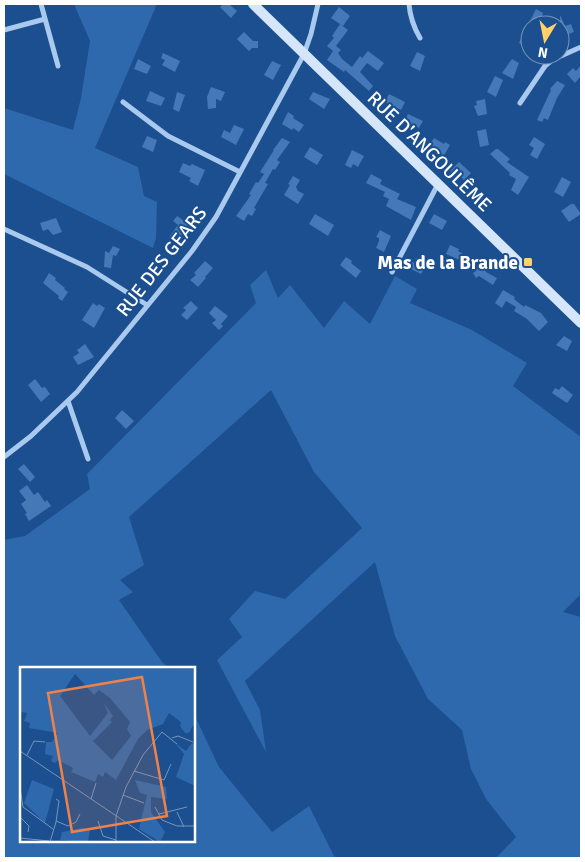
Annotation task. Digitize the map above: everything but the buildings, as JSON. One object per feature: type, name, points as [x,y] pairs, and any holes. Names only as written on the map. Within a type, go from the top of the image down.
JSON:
[{"type":"street","points":[[40,4],[58,66]]},
{"type":"street","name":"RUE D'ANGOULÊME","points":[[253,4],[581,323]]},
{"type":"street","name":"RUE DES GEARS","points":[[4,457],[32,436],[78,392],[192,251],[216,216],[304,54],[318,4]]},
{"type":"street","points":[[410,4],[413,27],[420,38]]},
{"type":"street","points":[[4,30],[45,19]]},
{"type":"street","points":[[520,103],[545,66],[552,60],[581,47]]},
{"type":"street","points":[[123,102],[168,136],[240,172]]},
{"type":"street","points":[[392,272],[438,183]]},
{"type":"street","points":[[4,229],[86,267],[147,305]]},
{"type":"street","points":[[68,402],[88,459]]},
{"type":"shaded area","points":[[74,4],[157,4],[95,148],[138,167],[144,196],[157,202],[156,238],[153,248],[4,174],[4,108],[73,130],[81,98],[90,41]]},
{"type":"shaded area","points":[[266,270],[278,298],[290,285],[324,328],[344,301],[370,324],[395,276],[417,289],[410,303],[472,330],[527,363],[513,386],[581,437],[581,594],[563,612],[581,617],[581,858],[496,858],[516,837],[486,799],[471,769],[462,730],[428,699],[395,636],[375,562],[245,681],[260,710],[266,752],[217,660],[242,637],[229,619],[255,591],[285,599],[362,528],[314,472],[271,390],[129,517],[144,565],[120,580],[133,592],[119,600],[162,662],[168,667],[20,667],[20,842],[195,842],[195,716],[219,767],[272,832],[309,806],[335,858],[4,858],[4,540],[25,536],[90,489],[87,474],[256,303],[250,285]]},
{"type":"place","name":"Mas de la Brande","points":[[528,262]]}]
